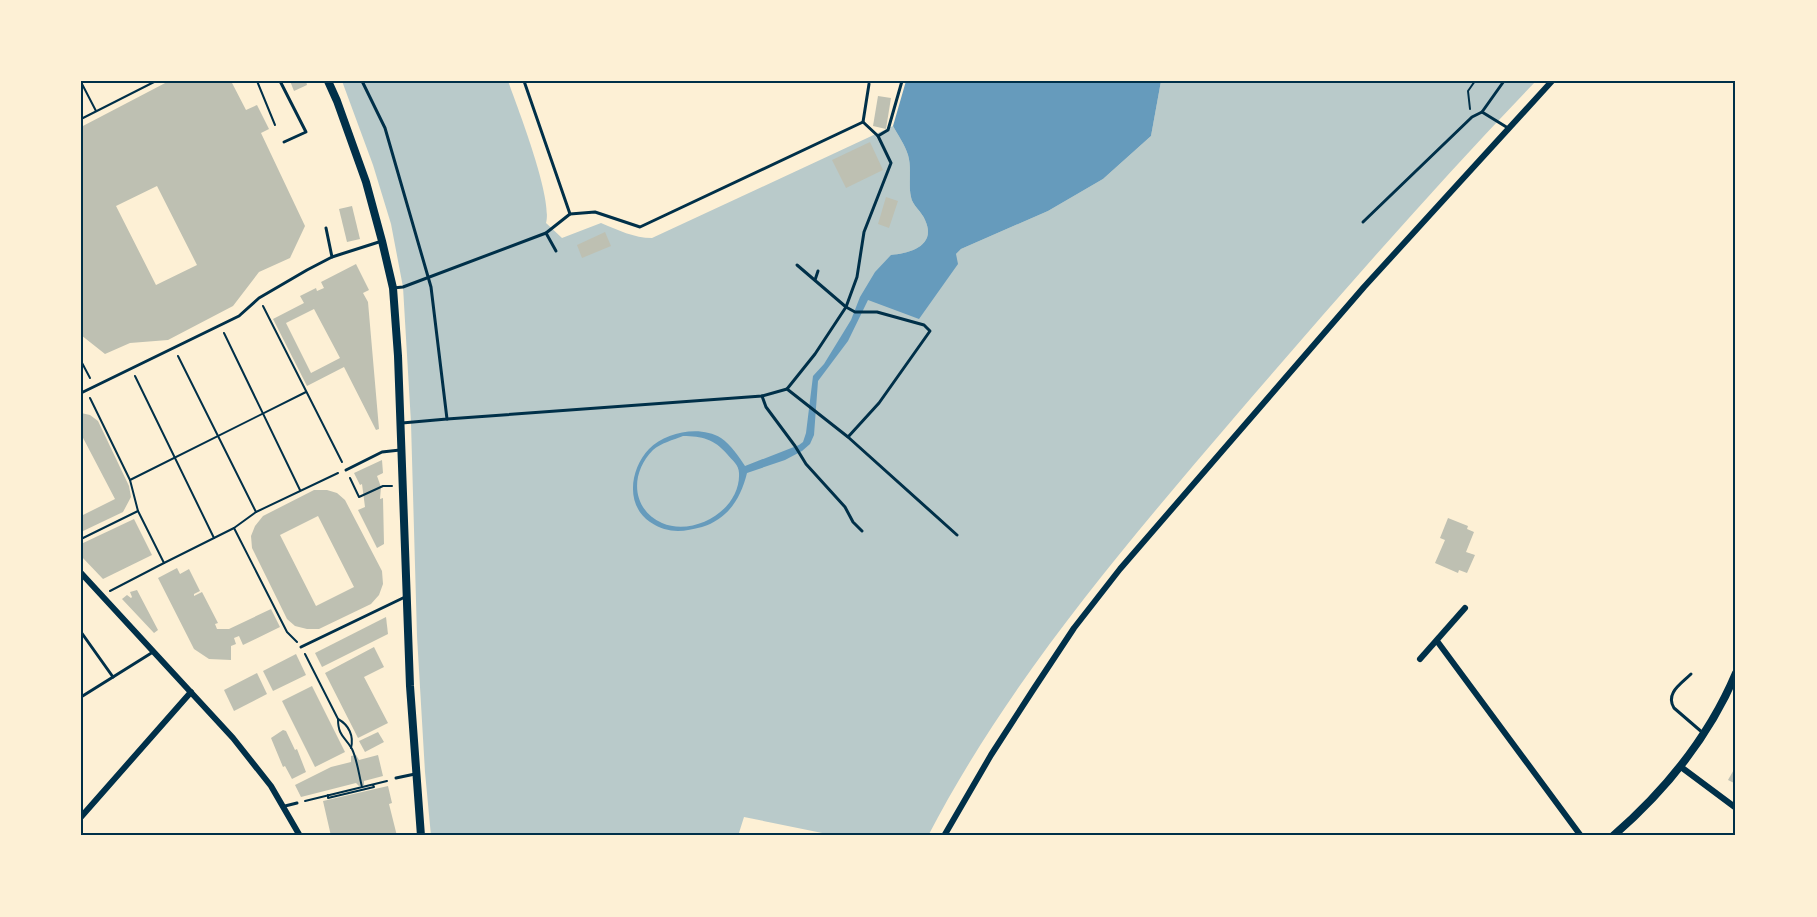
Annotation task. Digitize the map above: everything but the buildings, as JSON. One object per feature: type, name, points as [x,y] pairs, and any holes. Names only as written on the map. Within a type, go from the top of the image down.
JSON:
[{"type":"street","points":[[327,81],[356,152],[393,288],[421,836]]},
{"type":"street","points":[[944,836],[1032,690],[1074,628],[1120,569],[1364,287],[1552,81]]},
{"type":"street","points":[[81,573],[233,738],[271,786],[300,836]]},
{"type":"street","points":[[1420,659],[1465,608]]},
{"type":"street","points":[[1437,641],[1581,836]]},
{"type":"street","points":[[1613,836],[1640,813],[1681,767],[1704,734],[1736,673]]},
{"type":"street","points":[[81,818],[191,693]]},
{"type":"street","points":[[1681,767],[1736,808]]},
{"type":"lane","points":[[280,81],[306,132],[284,142]]},
{"type":"lane","points":[[362,81],[385,128],[431,287],[447,419]]},
{"type":"lane","points":[[524,81],[570,214]]},
{"type":"lane","points":[[878,136],[888,130],[902,81]]},
{"type":"lane","points":[[1363,222],[1472,117],[1482,112],[1504,81]]},
{"type":"lane","points":[[863,122],[869,84]]},
{"type":"lane","points":[[1482,112],[1508,128]]},
{"type":"lane","points":[[393,288],[546,233],[570,214],[595,212],[640,227],[863,122]]},
{"type":"lane","points":[[400,423],[762,396],[787,389],[815,354],[846,307],[856,277],[864,232],[891,163],[878,136],[863,122]]},
{"type":"lane","points":[[326,228],[333,258]]},
{"type":"lane","points":[[546,233],[556,251]]},
{"type":"lane","points":[[81,393],[239,316],[259,298],[307,270],[333,258],[382,241]]},
{"type":"lane","points":[[797,265],[855,312],[877,312],[924,325],[930,331],[879,403],[848,437]]},
{"type":"lane","points":[[815,280],[818,271]]},
{"type":"lane","points":[[787,389],[848,437],[957,535]]},
{"type":"lane","points":[[762,396],[766,407],[806,464],[845,507],[853,522],[862,531]]},
{"type":"lane","points":[[346,470],[382,452],[400,450]]},
{"type":"lane","points":[[301,647],[407,597]]},
{"type":"lane","points":[[81,632],[113,677]]},
{"type":"lane","points":[[81,697],[153,651]]},
{"type":"lane","points":[[1691,674],[1672,692],[1671,704],[1704,734]]},
{"type":"lane","points":[[396,778],[417,773]]},
{"type":"lane","points":[[283,807],[297,803]]},
{"type":"path","points":[[81,81],[96,111]]},
{"type":"path","points":[[257,81],[275,125]]},
{"type":"path","points":[[1472,117],[1468,91],[1475,81]]},
{"type":"path","points":[[81,119],[153,82]]},
{"type":"path","points":[[259,298],[359,497],[383,486]]},
{"type":"path","points":[[220,325],[300,490]]},
{"type":"path","points":[[175,348],[256,512]]},
{"type":"path","points":[[81,361],[94,386]]},
{"type":"path","points":[[131,369],[214,538]]},
{"type":"path","points":[[86,391],[130,480],[138,511],[164,563]]},
{"type":"path","points":[[130,480],[306,392]]},
{"type":"path","points":[[112,589],[234,528],[256,512],[346,470]]},
{"type":"path","points":[[81,539],[138,511]]},
{"type":"path","points":[[234,528],[287,632],[301,647],[338,719],[338,727],[351,748]]},
{"type":"path","points":[[338,719],[346,723],[353,739],[351,748],[362,790]]},
{"type":"path","points":[[297,803],[362,790],[373,784],[396,778]]},
{"type":"shaded area","points":[[342,81],[508,81],[540,174],[547,211],[546,223],[562,238],[601,223],[632,235],[652,238],[893,126],[908,155],[912,200],[924,217],[928,229],[925,242],[920,246],[891,255],[956,254],[961,249],[1048,211],[1103,179],[1151,136],[1161,81],[1536,81],[1345,290],[1108,568],[1030,671],[994,724],[959,779],[928,836],[837,836],[744,817],[738,836],[431,836],[417,636],[411,423],[403,287],[391,224],[373,165]]},
{"type":"water","points":[[906,81],[1161,81],[1151,136],[1103,179],[1048,211],[961,249],[956,254],[958,264],[919,319],[868,300],[848,341],[818,381],[814,435],[810,444],[802,451],[785,460],[747,473],[741,491],[732,506],[719,519],[711,523],[695,529],[676,531],[663,529],[650,522],[637,506],[633,487],[634,476],[649,449],[664,438],[693,431],[713,434],[728,444],[745,466],[803,442],[813,376],[824,364],[851,320],[860,297],[875,272],[891,255],[913,250],[925,242],[927,236],[928,229],[925,220],[911,197],[908,155],[893,126]],"holes":[[[683,436],[712,442],[727,454],[739,470],[738,486],[724,509],[701,523],[688,526],[662,523],[652,517],[639,500],[637,490],[640,469],[653,450],[660,445]]]}]
